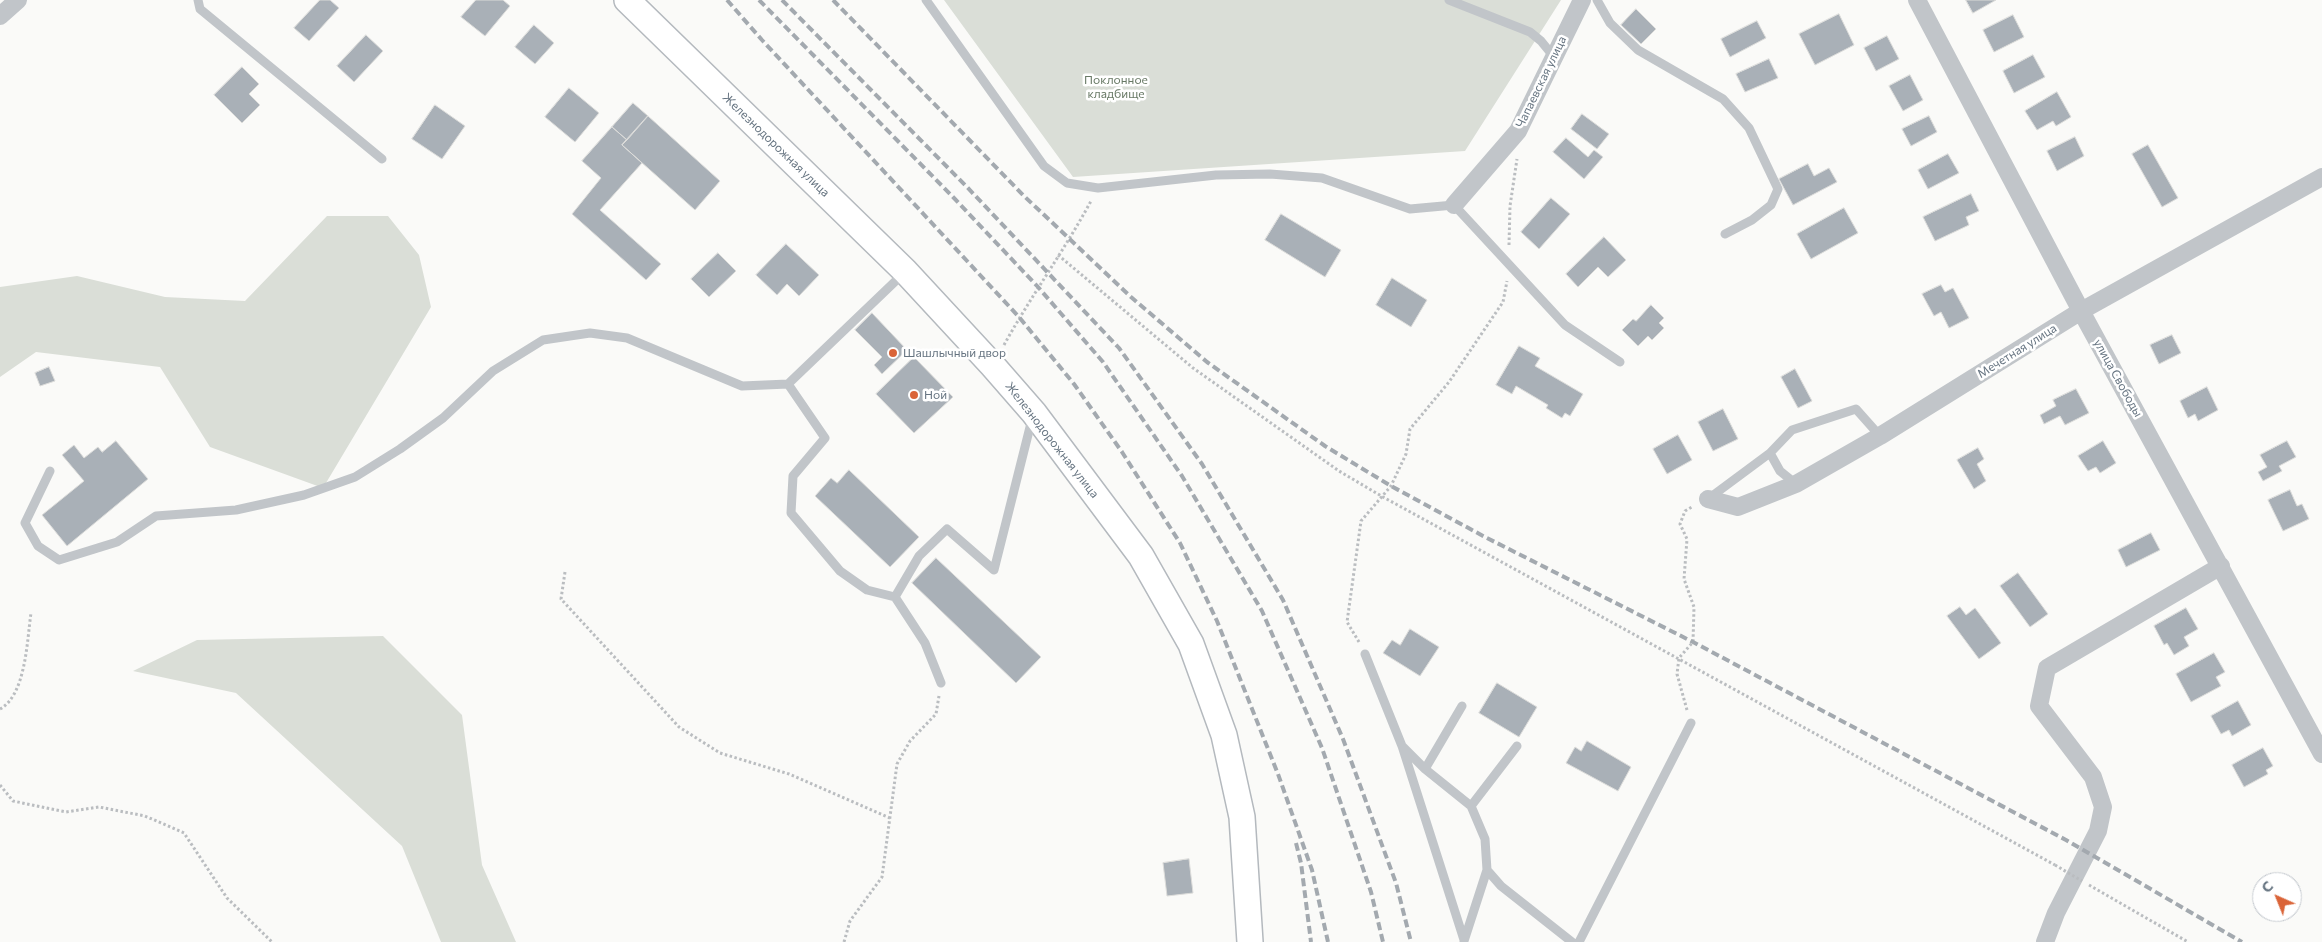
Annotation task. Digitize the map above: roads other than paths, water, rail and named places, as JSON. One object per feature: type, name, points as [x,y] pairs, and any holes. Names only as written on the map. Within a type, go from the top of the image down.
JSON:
[{"type":"street","points":[[0,16],[18,0]]},
{"type":"street","name":"Железнодорожная улица","points":[[627,0],[905,271],[993,366],[1034,413],[1141,556],[1191,644],[1224,735],[1242,817],[1250,942]]},
{"type":"street","name":"Чапаевская улица","points":[[1454,205],[1518,131],[1582,0]]},
{"type":"street","name":"улица Свободы","points":[[1917,0],[2082,311],[2322,754]]},
{"type":"street","name":"Мечетная улица","points":[[1708,499],[1738,507],[1796,484],[1880,436],[2082,311],[2322,177]]},
{"type":"street","points":[[2045,942],[2056,913],[2098,831],[2103,807],[2093,777],[2039,706],[2047,668],[2221,566]]},
{"type":"lane","points":[[198,0],[200,9],[382,159]]},
{"type":"lane","points":[[926,0],[1044,166],[1067,183],[1098,188],[1216,175],[1270,174],[1322,178],[1410,209],[1454,205],[1564,325],[1620,362]]},
{"type":"lane","points":[[1449,0],[1530,32],[1541,41],[1554,58]]},
{"type":"lane","points":[[1597,0],[1610,23],[1638,50],[1723,99],[1749,128],[1778,189],[1772,205],[1752,220],[1725,234]]},
{"type":"lane","points":[[50,471],[25,523],[38,546],[59,560],[116,542],[156,516],[236,510],[304,495],[355,477],[400,449],[436,423],[494,372],[543,340],[590,334],[627,338],[742,386],[788,384],[905,271]]},
{"type":"lane","points":[[788,384],[825,438],[793,476],[791,513],[840,571],[867,590],[895,597],[925,643],[941,683]]},
{"type":"lane","points":[[1708,499],[1770,453],[1792,430],[1856,409],[1880,436]]},
{"type":"lane","points":[[895,597],[919,556],[947,529],[994,570],[1034,413]]},
{"type":"lane","points":[[1770,453],[1780,471],[1796,484]]},
{"type":"lane","points":[[1366,654],[1402,746],[1464,941]]},
{"type":"lane","points":[[1425,769],[1462,706]]},
{"type":"lane","points":[[1578,942],[1691,723]]},
{"type":"lane","points":[[1402,746],[1425,769],[1471,806],[1485,839],[1487,870],[1464,941]]},
{"type":"lane","points":[[1471,806],[1517,746]]},
{"type":"lane","points":[[1487,870],[1501,886],[1572,942]]},
{"type":"railway","points":[[727,0],[1019,317],[1074,384],[1122,452],[1180,543],[1217,621],[1278,774],[1312,870],[1328,942]]},
{"type":"railway","points":[[759,0],[953,197],[1038,287],[1103,362],[1182,476],[1262,611],[1322,748],[1371,892],[1383,942]]},
{"type":"railway","points":[[782,0],[967,187],[1119,348],[1202,464],[1283,600],[1343,739],[1396,883],[1411,942]]},
{"type":"railway","points":[[833,0],[1024,196],[1131,297],[1207,362],[1325,446],[1391,486],[1485,537],[1693,642],[2066,840],[2242,942]]},
{"type":"railway","points":[[1296,843],[1301,863],[1311,942]]},
{"type":"place","name":"Шашлычный двор","points":[[893,353]]},
{"type":"place","name":"Ной","points":[[914,395]]},
{"type":"park label","name":"Поклонное кладбище","points":[[1116,87]]}]
